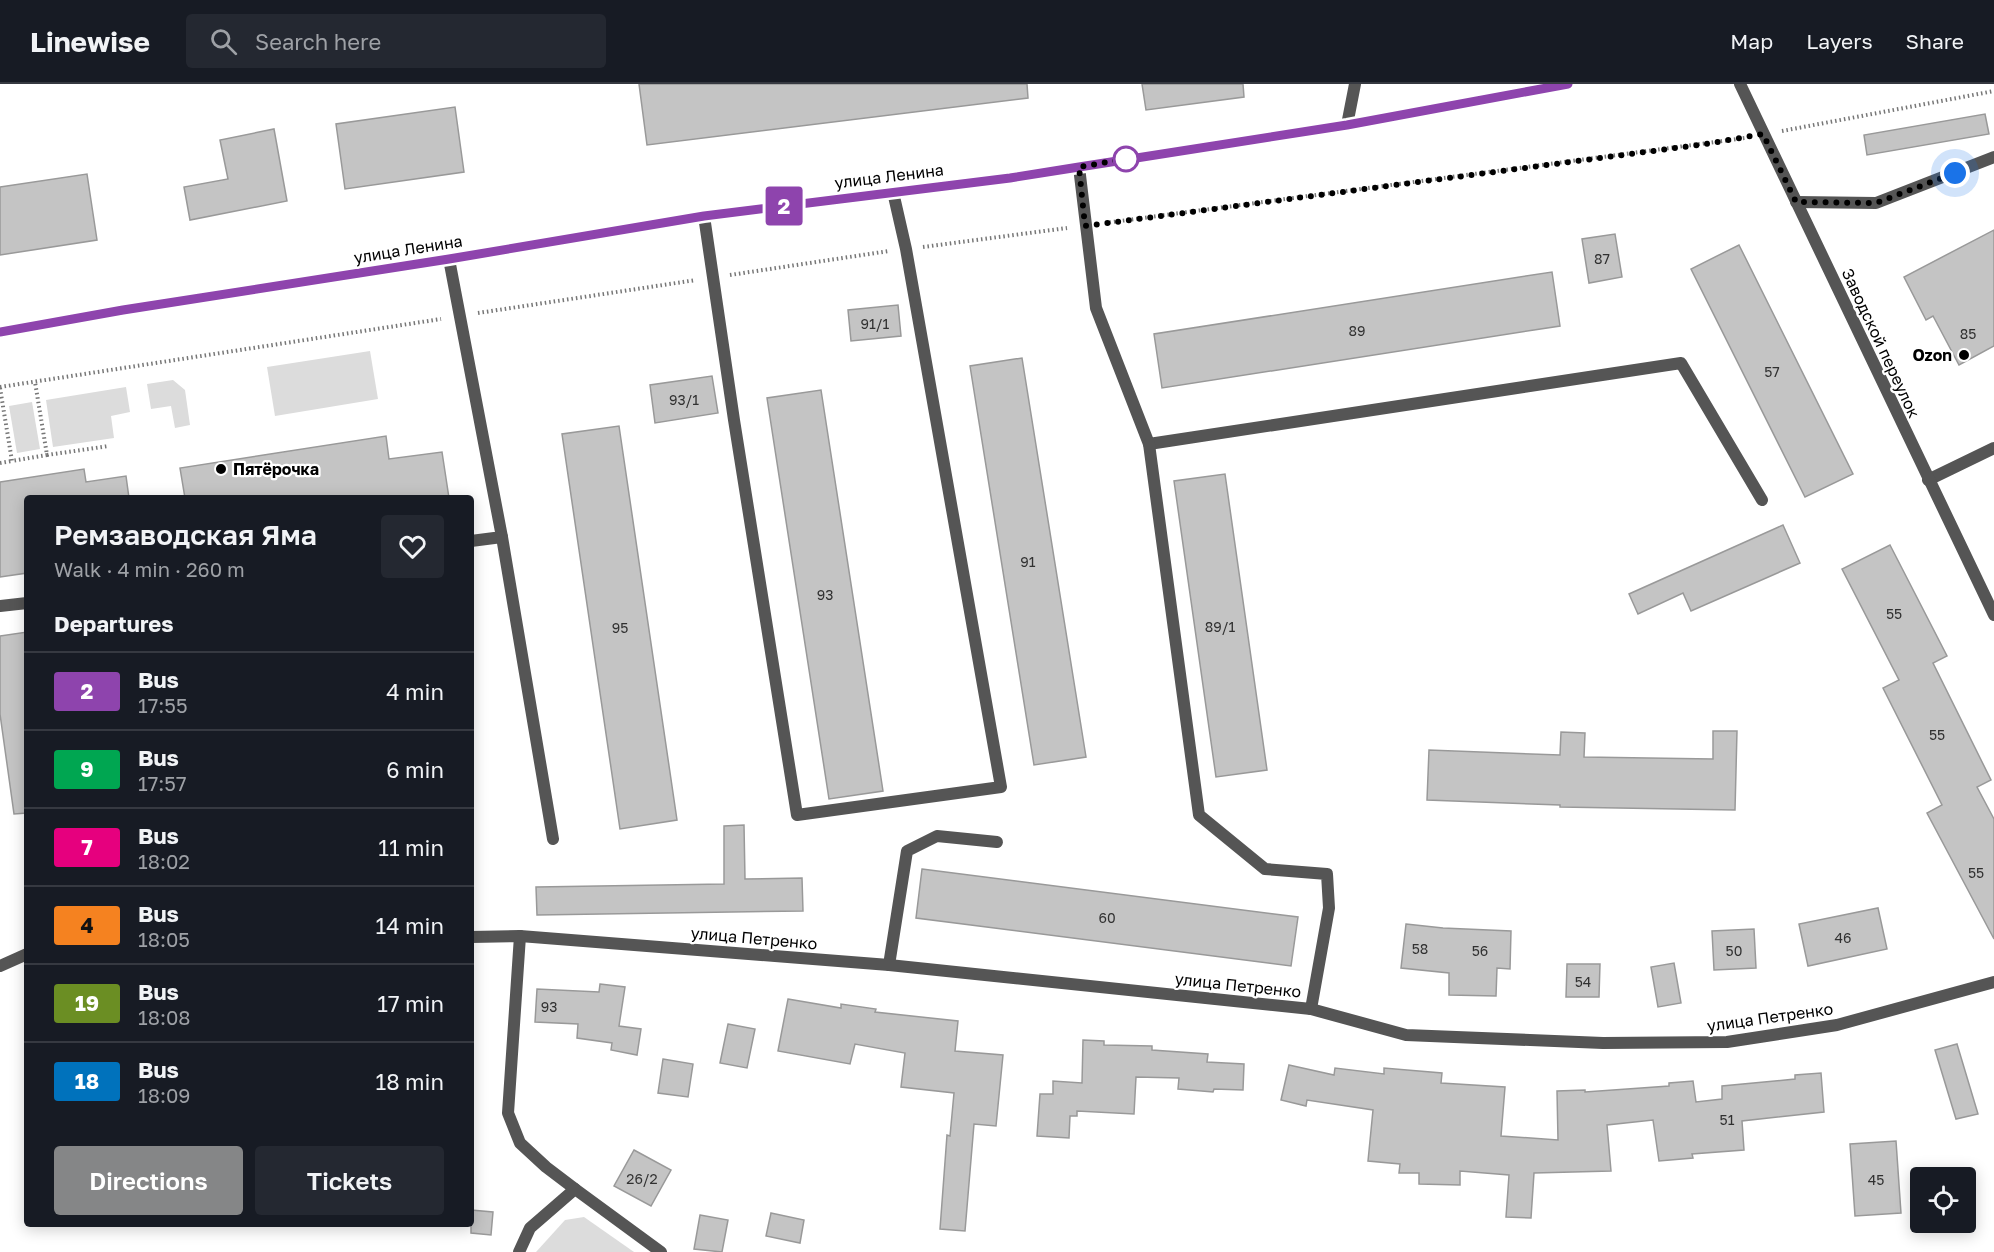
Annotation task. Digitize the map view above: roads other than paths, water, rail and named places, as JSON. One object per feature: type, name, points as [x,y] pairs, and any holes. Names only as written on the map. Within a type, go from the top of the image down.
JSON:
[{"type":"street","points":[[1347,125],[1355,84]]},
{"type":"street","name":"улица Ленина","points":[[0,332],[704,216],[1010,178],[1347,125],[1568,84]]},
{"type":"street","name":"Заводской переулок","points":[[1740,84],[1994,615]]},
{"type":"street","points":[[1796,202],[1876,203],[1994,158]]},
{"type":"street","points":[[1079,167],[1096,308],[1149,444],[1199,815],[1265,869],[1327,874],[1329,908],[1311,1010]]},
{"type":"street","points":[[704,216],[797,815],[1001,787],[906,249],[893,192]]},
{"type":"street","points":[[449,259],[502,537],[553,839]]},
{"type":"street","points":[[1149,444],[1681,363],[1762,500]]},
{"type":"street","points":[[1928,480],[1994,448]]},
{"type":"street","points":[[474,541],[502,537]]},
{"type":"street","points":[[0,606],[24,603]]},
{"type":"street","points":[[889,965],[907,851],[938,836],[997,842]]},
{"type":"street","points":[[520,936],[508,1113],[520,1143],[546,1167],[661,1252]]},
{"type":"street","name":"улица Петренко","points":[[474,937],[520,936],[889,965],[1311,1010],[1406,1035],[1603,1043],[1727,1042],[1837,1025],[1994,982]]},
{"type":"street","points":[[0,966],[24,955]]},
{"type":"street","points":[[519,1252],[530,1228],[575,1189]]},
{"type":"place","name":"Ozon","points":[[1964,355]]},
{"type":"place","name":"Пятёрочка","points":[[221,469]]}]
